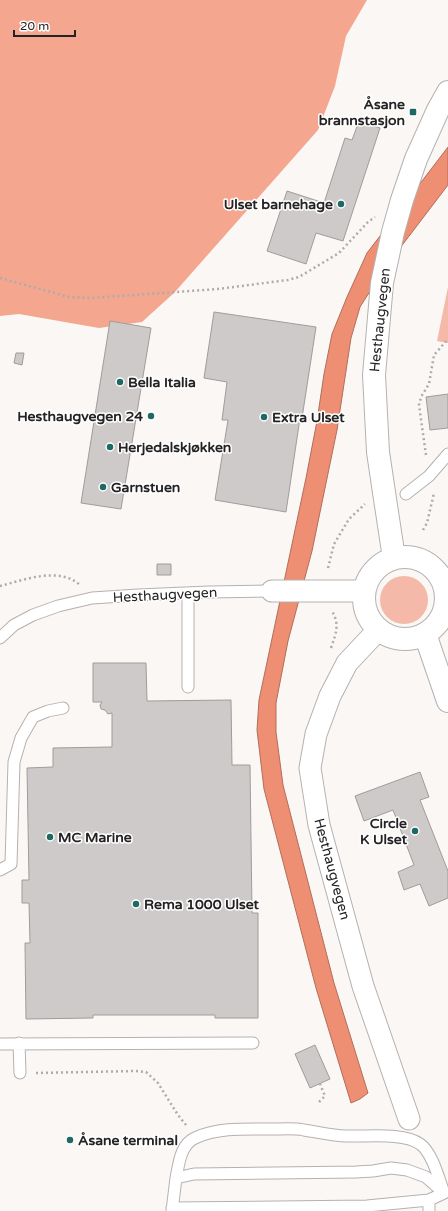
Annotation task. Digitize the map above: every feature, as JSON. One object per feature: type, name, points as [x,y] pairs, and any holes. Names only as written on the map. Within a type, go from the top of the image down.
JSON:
[{"type":"main road","name":"Hesthaugvegen","points":[[394,558],[378,452],[374,375],[382,283],[393,232],[416,159],[438,110],[448,92]]},
{"type":"main road","points":[[411,557],[423,561],[434,568],[442,578],[446,590],[446,603],[443,615],[436,626],[419,638],[400,640],[384,635],[369,619],[364,605],[364,591],[368,579],[375,569],[386,561],[394,558],[411,557]]},
{"type":"main road","points":[[425,634],[448,701]]},
{"type":"street","name":"Hesthaugvegen","points":[[272,591],[364,591]]},
{"type":"street","name":"Hesthaugvegen","points":[[378,630],[347,663],[330,696],[316,734],[310,768],[319,825],[361,978],[409,1119]]},
{"type":"lane","points":[[406,494],[429,476],[448,454]]},
{"type":"lane","name":"Hesthaugvegen","points":[[0,638],[14,625],[33,615],[58,606],[92,598],[188,593],[272,591]]},
{"type":"lane","points":[[188,593],[188,687]]},
{"type":"lane","points":[[0,870],[12,864],[14,762],[21,738],[33,717],[48,711],[63,708]]},
{"type":"lane","points":[[0,1044],[253,1043]]},
{"type":"lane","points":[[19,1044],[20,1073]]},
{"type":"lane","points":[[244,1129],[302,1129],[344,1136],[402,1137],[414,1140],[427,1149],[446,1193],[429,1206],[172,1209],[176,1178],[182,1151],[188,1144],[195,1138],[210,1133],[244,1129]]},
{"type":"lane","points":[[176,1178],[194,1174],[373,1172],[391,1168],[407,1170],[426,1177],[446,1193]]},
{"type":"path","points":[[0,278],[69,296],[91,298],[218,289],[288,280],[299,278],[339,253],[368,222],[377,215]]},
{"type":"path","points":[[423,530],[427,523],[434,494],[434,486],[429,476],[419,405],[421,397],[429,384],[434,355],[448,338]]},
{"type":"path","points":[[328,568],[334,544],[350,518],[365,504]]},
{"type":"path","points":[[0,586],[48,575],[64,577],[79,583],[92,598]]},
{"type":"path","points":[[329,652],[337,631],[336,619],[330,607]]},
{"type":"path","points":[[20,1073],[146,1072],[158,1083],[178,1115],[195,1138]]},
{"type":"path","points":[[320,1084],[325,1096],[320,1102]]},
{"type":"shaded area","points":[[0,0],[367,0],[346,36],[335,86],[318,130],[174,293],[142,322],[99,328],[19,314],[0,316]]},
{"type":"shaded area","points":[[448,147],[448,185],[384,269],[360,307],[351,338],[337,430],[312,551],[288,641],[276,703],[276,732],[283,785],[334,983],[368,1093],[351,1103],[316,988],[264,789],[257,730],[259,700],[306,478],[332,334],[367,253]]},
{"type":"shaded area","points":[[448,287],[448,343],[437,341]]},
{"type":"shaded area","points":[[399,576],[409,576],[418,580],[424,586],[427,591],[427,609],[418,620],[409,624],[399,624],[390,620],[384,614],[380,605],[380,595],[384,586],[390,580]]},
{"type":"building","points":[[359,121],[380,128],[343,241],[316,233],[306,264],[267,251],[287,191],[324,203],[345,138],[352,140]]},
{"type":"building","points":[[214,312],[316,327],[302,418],[300,418],[286,512],[215,500],[228,420],[222,420],[227,382],[204,378]]},
{"type":"building","points":[[110,321],[151,328],[121,509],[81,503]]},
{"type":"building","points":[[16,353],[24,353],[22,365],[14,363]]},
{"type":"building","points":[[448,394],[448,428],[430,430],[426,397]]},
{"type":"building","points":[[157,564],[171,564],[171,575],[157,575]]},
{"type":"building","points":[[93,663],[146,663],[147,701],[231,700],[232,765],[250,765],[252,913],[258,913],[258,1018],[215,1018],[215,1015],[93,1015],[93,1018],[26,1019],[25,943],[30,943],[29,903],[22,903],[22,880],[29,880],[27,768],[53,767],[53,748],[112,747],[112,713],[108,714],[105,710],[101,709],[100,705],[102,702],[93,702]]},
{"type":"building","points":[[420,772],[429,797],[420,800],[448,871],[448,898],[429,906],[420,884],[404,890],[398,872],[414,865],[393,810],[364,821],[355,796]]},
{"type":"building","points":[[315,1045],[330,1079],[310,1088],[295,1054]]},
{"type":"place","name":"Åsane brannstasjon","points":[[413,112]]},
{"type":"place","name":"Ulset barnehage","points":[[341,204]]},
{"type":"place","name":"Bella Italia","points":[[120,382]]},
{"type":"place","name":"Hesthaugvegen 24","points":[[151,416]]},
{"type":"place","name":"Extra Ulset","points":[[264,417]]},
{"type":"place","name":"Herjedalskjøkken","points":[[110,447]]},
{"type":"place","name":"Garnstuen","points":[[103,487]]},
{"type":"place","name":"Circle K Ulset","points":[[415,831]]},
{"type":"place","name":"MC Marine","points":[[50,837]]},
{"type":"place","name":"Rema 1000 Ulset","points":[[136,904]]},
{"type":"place","name":"Åsane terminal","points":[[70,1140]]}]
